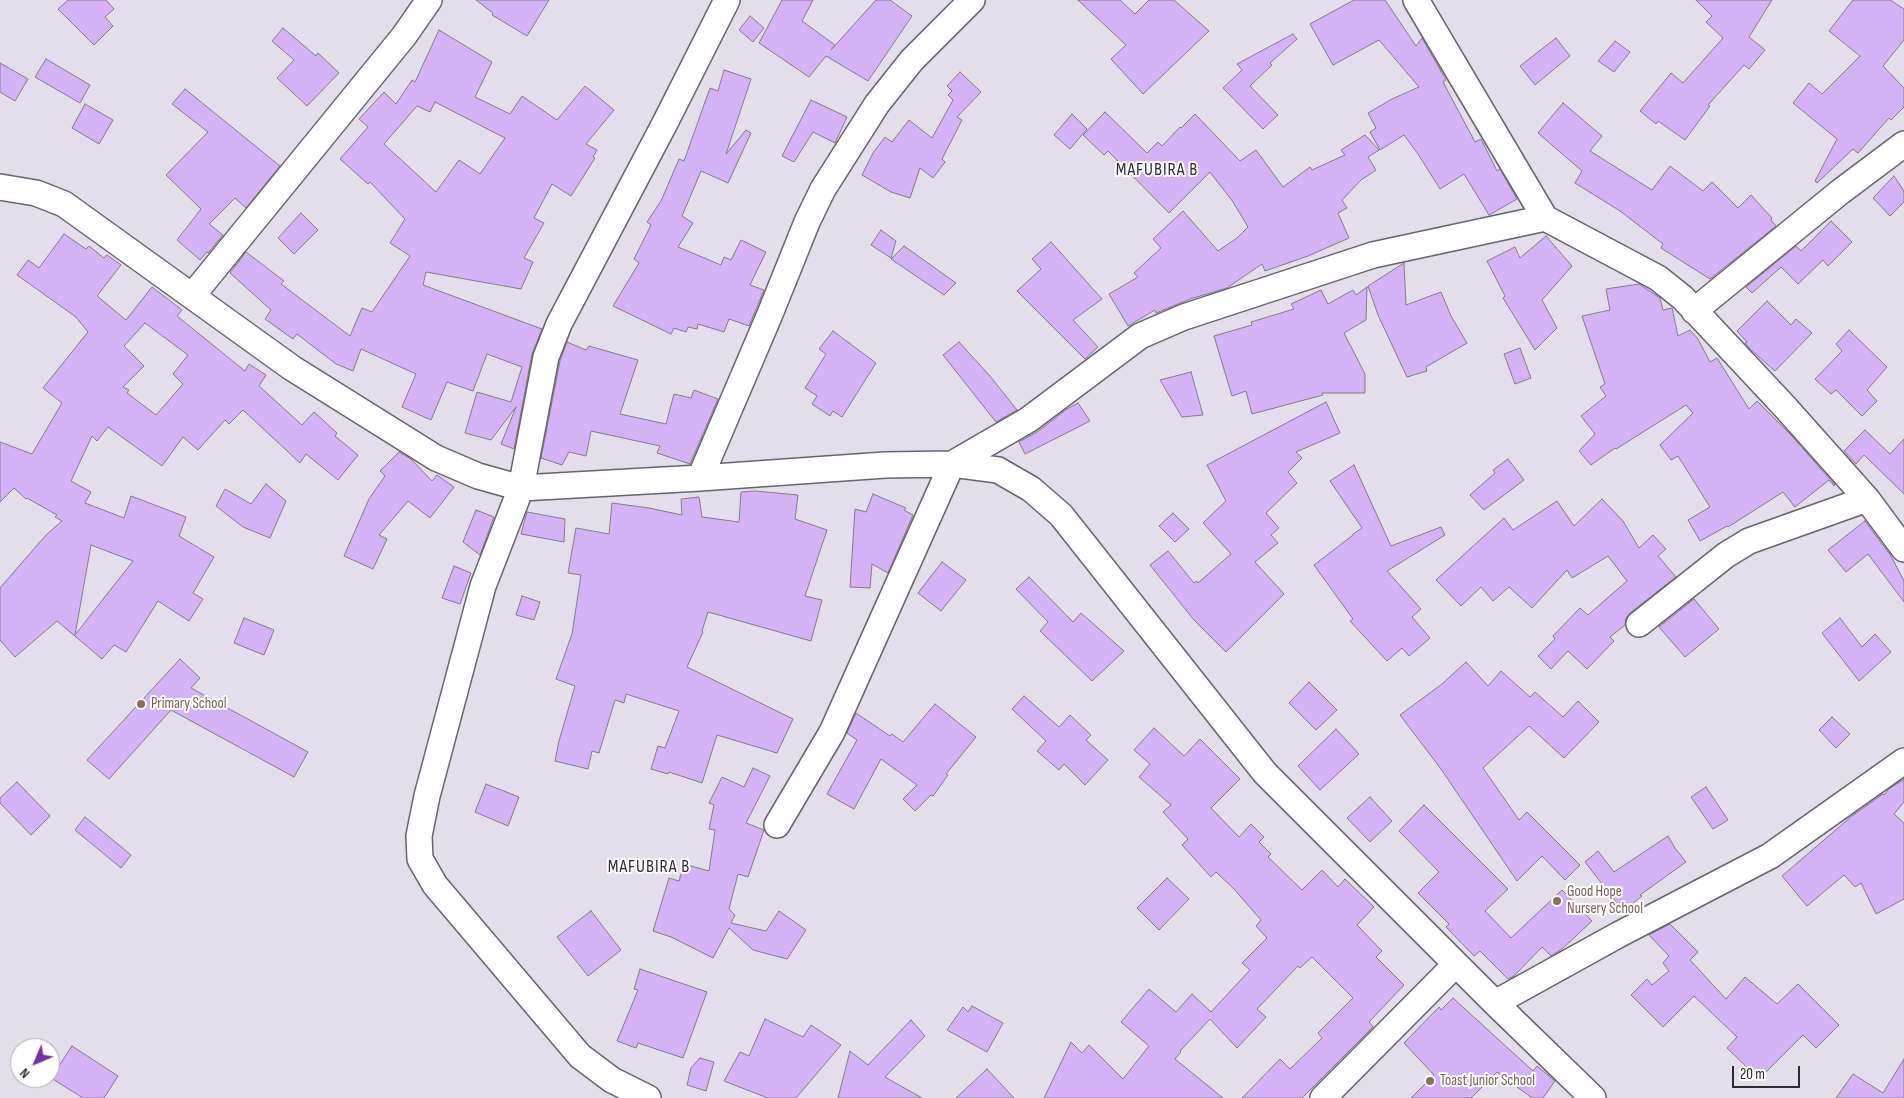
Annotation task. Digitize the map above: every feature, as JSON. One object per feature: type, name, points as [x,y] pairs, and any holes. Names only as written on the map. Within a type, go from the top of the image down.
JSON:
[{"type":"street","points":[[192,296],[404,36],[429,0]]},
{"type":"street","points":[[648,1098],[612,1080],[580,1056],[434,885],[420,860],[418,836],[483,586],[521,488],[546,358],[559,324],[665,123],[727,0]]},
{"type":"street","points":[[700,478],[807,222],[823,189],[877,104],[912,60],[972,0]]},
{"type":"street","points":[[1416,0],[1545,218],[1658,278],[1683,298],[1785,406],[1867,499],[1904,549]]},
{"type":"street","points":[[1694,311],[1840,192],[1904,144]]},
{"type":"street","points":[[0,187],[36,193],[64,204],[292,368],[436,458],[478,476],[521,488],[885,465],[952,464],[998,470],[1031,489],[1061,515],[1265,773],[1495,1003],[1594,1098]]},
{"type":"street","points":[[777,825],[832,732],[952,464],[1028,420],[1140,336],[1184,316],[1373,255],[1545,218]]},
{"type":"street","points":[[1639,624],[1726,555],[1749,542],[1867,499]]},
{"type":"street","points":[[1495,1003],[1618,935],[1770,856],[1904,761]]},
{"type":"street","points":[[1323,1098],[1456,964]]},
{"type":"building","points":[[68,0],[106,0],[114,9],[105,17],[113,26],[94,45],[58,9]]},
{"type":"building","points":[[476,0],[549,0],[527,36],[492,15],[493,13]]},
{"type":"building","points":[[782,0],[813,0],[802,21],[835,45],[831,50],[876,0],[890,0],[912,16],[868,81],[826,56],[809,77],[759,43]]},
{"type":"building","points":[[1078,0],[1120,0],[1135,14],[1149,0],[1174,0],[1209,31],[1143,94],[1111,59],[1126,45]]},
{"type":"building","points":[[1354,0],[1385,0],[1416,46],[1422,38],[1446,80],[1443,82],[1475,142],[1481,139],[1497,171],[1500,169],[1517,199],[1489,215],[1464,174],[1440,189],[1404,135],[1380,150],[1370,132],[1376,128],[1368,113],[1392,99],[1419,87],[1379,40],[1333,65],[1310,24]]},
{"type":"building","points":[[1696,0],[1772,0],[1749,37],[1765,50],[1749,69],[1744,65],[1708,105],[1710,106],[1685,140],[1658,121],[1656,124],[1640,111],[1671,73],[1683,83],[1723,38],[1706,22],[1712,16]]},
{"type":"building","points":[[1853,0],[1890,0],[1904,9],[1904,40],[1883,66],[1904,88],[1904,107],[1891,120],[1889,118],[1858,153],[1853,149],[1817,183],[1815,181],[1837,139],[1793,103],[1809,83],[1822,94],[1860,56],[1829,31]]},
{"type":"building","points":[[750,16],[764,28],[753,42],[739,30]]},
{"type":"building","points":[[283,28],[316,56],[318,53],[339,73],[307,106],[277,78],[294,60],[272,41]]},
{"type":"building","points":[[439,30],[492,62],[475,97],[510,114],[522,96],[557,120],[585,86],[614,110],[586,144],[597,150],[593,157],[595,158],[571,196],[552,184],[534,218],[544,223],[524,258],[533,262],[521,289],[426,272],[423,285],[542,329],[532,354],[514,449],[501,444],[516,407],[491,440],[465,433],[477,392],[511,402],[522,367],[487,354],[473,391],[447,382],[431,420],[402,407],[416,374],[361,349],[353,371],[336,364],[297,334],[293,339],[265,319],[271,310],[230,273],[246,252],[284,281],[281,284],[350,336],[362,308],[372,312],[410,256],[390,243],[405,219],[370,182],[368,184],[340,159],[368,127],[359,119],[384,92],[396,104],[412,80],[415,82]],"holes":[[[435,102],[505,138],[480,174],[459,160],[436,192],[384,144],[417,106],[430,112]]]},
{"type":"building","points":[[1293,34],[1297,39],[1270,63],[1272,65],[1250,86],[1278,115],[1263,129],[1223,88],[1242,70],[1237,64]]},
{"type":"building","points":[[1556,38],[1570,56],[1535,85],[1520,66]]},
{"type":"building","points":[[1615,41],[1630,52],[1614,72],[1598,61]]},
{"type":"building","points":[[46,59],[90,85],[80,103],[35,77]]},
{"type":"building","points":[[0,63],[28,79],[15,101],[0,92]]},
{"type":"building","points":[[724,70],[751,79],[726,154],[746,130],[751,133],[728,183],[701,171],[682,216],[693,223],[678,247],[721,265],[724,257],[731,260],[741,240],[766,252],[750,285],[764,290],[749,326],[729,319],[724,332],[698,324],[697,329],[688,327],[686,332],[674,328],[671,334],[613,306],[639,263],[634,259],[651,225],[647,222],[661,201],[679,159],[684,161],[710,88],[718,91]]},
{"type":"building","points":[[960,72],[981,92],[957,117],[962,120],[942,159],[945,162],[933,178],[920,168],[910,198],[891,192],[862,175],[873,153],[885,137],[892,142],[909,120],[932,138],[953,100],[948,95],[952,91],[947,86]]},
{"type":"building","points":[[185,89],[280,166],[246,208],[235,198],[209,224],[223,235],[200,260],[177,240],[201,209],[166,175],[208,132],[172,104]]},
{"type":"building","points":[[811,100],[847,117],[835,143],[813,132],[794,162],[782,156]]},
{"type":"building","points":[[1563,103],[1602,136],[1590,151],[1652,190],[1670,166],[1703,191],[1712,182],[1738,208],[1751,195],[1772,218],[1771,220],[1776,226],[1710,279],[1661,248],[1663,244],[1620,211],[1575,183],[1582,171],[1538,133]]},
{"type":"building","points":[[85,104],[113,120],[99,144],[72,128]]},
{"type":"building","points":[[1105,112],[1147,153],[1158,142],[1162,146],[1195,114],[1240,161],[1256,150],[1283,187],[1310,167],[1312,170],[1345,155],[1341,150],[1365,135],[1379,150],[1368,157],[1376,170],[1361,180],[1342,200],[1347,208],[1338,213],[1349,238],[1308,256],[1265,271],[1262,264],[1227,288],[1190,299],[1156,313],[1155,310],[1128,326],[1109,294],[1138,277],[1134,273],[1161,248],[1153,239],[1183,211],[1218,251],[1237,238],[1248,227],[1233,202],[1210,172],[1169,213],[1108,151],[1104,155],[1083,135]]},
{"type":"building","points":[[1072,114],[1087,129],[1070,149],[1054,135]]},
{"type":"building","points":[[1894,176],[1904,191],[1904,202],[1890,216],[1873,198]]},
{"type":"building","points":[[301,213],[318,230],[294,254],[278,238]]},
{"type":"building","points":[[1831,221],[1852,242],[1828,266],[1823,260],[1798,284],[1781,267],[1752,293],[1746,287],[1796,246],[1801,251]]},
{"type":"building","points":[[881,230],[896,241],[891,258],[871,245]]},
{"type":"building","points":[[64,234],[86,249],[89,246],[104,258],[107,255],[121,265],[97,296],[126,320],[152,287],[182,310],[177,316],[245,371],[249,364],[266,375],[259,386],[302,425],[314,412],[337,433],[335,436],[358,455],[338,480],[306,454],[300,463],[243,410],[229,424],[225,420],[198,450],[183,437],[162,466],[108,427],[97,441],[92,436],[71,481],[91,492],[85,503],[124,518],[131,496],[186,517],[179,536],[214,557],[193,593],[203,599],[189,621],[158,601],[126,652],[114,645],[102,659],[57,621],[15,657],[0,640],[0,588],[46,535],[62,521],[55,517],[57,515],[26,499],[14,488],[0,502],[0,442],[32,454],[62,403],[43,388],[88,332],[76,317],[17,275],[28,260],[39,268]],"holes":[[[145,323],[188,355],[173,374],[183,384],[156,415],[127,393],[129,390],[123,387],[144,366],[124,346]],[[91,545],[133,561],[75,635]]]},
{"type":"building","points":[[1546,236],[1572,266],[1542,300],[1557,328],[1535,350],[1503,298],[1505,296],[1487,261],[1515,247],[1520,258]]},
{"type":"building","points":[[1051,242],[1102,299],[1073,320],[1098,347],[1085,359],[1017,291],[1041,269],[1032,259]]},
{"type":"building","points":[[904,246],[956,283],[944,295],[891,259]]},
{"type":"building","points":[[1404,263],[1406,305],[1441,292],[1451,316],[1467,343],[1426,367],[1427,371],[1407,377],[1378,315],[1368,286]]},
{"type":"building","points":[[1639,284],[1660,298],[1663,310],[1672,308],[1678,336],[1690,330],[1698,339],[1710,362],[1717,358],[1749,409],[1757,401],[1790,434],[1835,485],[1834,486],[1829,480],[1795,507],[1783,492],[1728,527],[1700,541],[1688,520],[1710,507],[1678,456],[1671,460],[1660,445],[1693,413],[1686,405],[1615,448],[1591,465],[1579,451],[1595,434],[1581,416],[1606,396],[1600,387],[1605,384],[1582,316],[1610,310],[1606,289]]},
{"type":"building","points":[[1367,287],[1366,320],[1344,333],[1365,374],[1365,393],[1322,393],[1323,395],[1252,414],[1246,391],[1232,396],[1214,336],[1252,325],[1251,322],[1294,309],[1291,304],[1321,290],[1328,304],[1353,290],[1356,295]]},
{"type":"building","points":[[1767,301],[1791,325],[1796,319],[1812,333],[1775,371],[1749,348],[1745,343],[1747,342],[1737,331]]},
{"type":"building","points":[[1849,330],[1887,367],[1867,390],[1877,401],[1862,416],[1836,390],[1831,394],[1815,379],[1842,351],[1836,344]]},
{"type":"building","points":[[833,331],[876,363],[842,417],[833,411],[830,416],[812,404],[817,396],[805,388],[826,354],[819,349]]},
{"type":"building","points":[[567,342],[586,350],[589,346],[638,360],[620,414],[666,424],[674,394],[691,398],[694,390],[718,399],[690,464],[657,453],[660,446],[591,431],[586,456],[569,452],[562,465],[541,458],[560,361]]},
{"type":"building","points":[[959,342],[990,376],[1017,410],[996,422],[943,355]]},
{"type":"building","points":[[1520,348],[1531,378],[1515,384],[1504,354]]},
{"type":"building","points":[[1191,372],[1203,415],[1182,417],[1160,380]]},
{"type":"building","points":[[1326,402],[1340,433],[1296,452],[1302,458],[1288,472],[1297,483],[1266,513],[1279,528],[1271,535],[1278,543],[1255,562],[1284,594],[1226,652],[1194,620],[1150,565],[1168,551],[1194,583],[1197,581],[1198,583],[1231,554],[1203,523],[1226,501],[1207,465]]},
{"type":"building","points":[[1078,403],[1090,421],[1025,454],[1019,442],[1037,432]]},
{"type":"building","points":[[1865,430],[1890,454],[1904,439],[1904,494],[1864,455],[1856,464],[1844,451]]},
{"type":"building","points":[[399,452],[411,459],[432,481],[437,475],[454,487],[430,518],[408,501],[379,535],[387,539],[373,569],[344,556],[369,499],[385,476],[380,471]]},
{"type":"building","points":[[1508,459],[1524,480],[1484,510],[1470,495],[1495,473],[1493,470]]},
{"type":"building","points":[[1354,465],[1391,546],[1441,527],[1445,535],[1387,571],[1421,609],[1412,617],[1430,638],[1409,656],[1402,648],[1387,661],[1350,621],[1353,619],[1314,565],[1362,528],[1330,481]]},
{"type":"building","points":[[266,484],[286,501],[270,538],[243,527],[216,506],[225,489],[251,504]]},
{"type":"building","points":[[755,491],[798,495],[795,519],[827,530],[805,596],[822,600],[811,641],[708,612],[703,632],[687,667],[793,719],[777,753],[717,735],[702,783],[669,772],[668,774],[651,769],[658,746],[665,748],[679,711],[626,694],[624,703],[615,700],[599,753],[592,751],[588,769],[555,761],[575,686],[556,679],[572,634],[581,575],[568,573],[576,528],[609,534],[612,503],[682,515],[681,499],[699,497],[702,517],[739,522],[741,492]]},
{"type":"building","points":[[873,494],[906,508],[904,510],[913,515],[888,573],[872,564],[870,588],[850,587],[855,509],[866,512]]},
{"type":"building","points":[[1602,499],[1623,521],[1639,548],[1653,535],[1666,549],[1658,556],[1676,577],[1630,613],[1626,618],[1625,625],[1610,637],[1614,641],[1587,669],[1568,651],[1551,669],[1538,656],[1555,639],[1553,636],[1580,608],[1588,615],[1627,581],[1608,556],[1572,578],[1567,570],[1532,608],[1509,587],[1493,601],[1481,587],[1461,606],[1436,580],[1504,518],[1513,530],[1557,501],[1574,526]]},
{"type":"building","points":[[476,510],[494,517],[480,555],[463,542]]},
{"type":"building","points":[[527,512],[565,519],[564,542],[521,534]]},
{"type":"building","points":[[1173,513],[1189,529],[1175,542],[1159,526]]},
{"type":"building","points":[[1865,521],[1891,556],[1904,581],[1904,602],[1868,554],[1846,572],[1828,550]]},
{"type":"building","points":[[942,562],[966,580],[941,611],[918,593]]},
{"type":"building","points":[[454,566],[471,573],[460,604],[442,598]]},
{"type":"building","points":[[1029,577],[1073,622],[1081,613],[1124,651],[1092,681],[1040,631],[1048,622],[1016,589]]},
{"type":"building","points":[[522,596],[540,602],[534,620],[516,615]]},
{"type":"building","points":[[1694,599],[1719,629],[1685,657],[1659,627]]},
{"type":"building","points":[[244,618],[274,630],[264,655],[234,643]]},
{"type":"building","points":[[1840,618],[1862,647],[1875,634],[1891,652],[1859,681],[1822,633]]},
{"type":"building","points":[[180,659],[200,678],[191,688],[308,752],[294,777],[171,710],[109,779],[87,760]]},
{"type":"building","points":[[1466,662],[1488,686],[1501,671],[1530,697],[1535,692],[1563,717],[1578,701],[1599,722],[1564,758],[1529,726],[1483,768],[1519,820],[1527,812],[1580,865],[1565,880],[1542,856],[1517,881],[1441,769],[1400,715],[1442,684]]},
{"type":"building","points":[[1309,682],[1337,710],[1316,730],[1289,703]]},
{"type":"building","points":[[1024,696],[1059,727],[1070,715],[1091,735],[1086,740],[1108,760],[1085,785],[1064,764],[1059,770],[1037,751],[1046,741],[1012,709]]},
{"type":"building","points":[[935,704],[976,737],[946,774],[948,775],[933,796],[931,795],[915,811],[903,799],[917,785],[881,759],[854,809],[827,794],[857,740],[847,733],[856,713],[890,736],[892,734],[903,742]]},
{"type":"building","points":[[1832,717],[1850,734],[1836,748],[1819,730]]},
{"type":"building","points":[[1154,728],[1184,756],[1200,739],[1240,779],[1211,808],[1239,837],[1251,824],[1264,837],[1259,842],[1271,854],[1268,857],[1302,890],[1322,870],[1338,887],[1345,879],[1374,907],[1357,925],[1382,951],[1376,957],[1404,985],[1369,1022],[1373,1027],[1302,1098],[1242,1098],[1280,1059],[1290,1069],[1322,1038],[1318,1033],[1353,998],[1312,957],[1300,968],[1298,966],[1257,1009],[1266,1017],[1237,1048],[1210,1019],[1180,1051],[1175,1059],[1223,1098],[1044,1098],[1071,1042],[1082,1053],[1089,1045],[1123,1079],[1149,1046],[1121,1022],[1149,989],[1176,1012],[1192,994],[1211,1012],[1250,970],[1242,963],[1267,938],[1256,926],[1261,920],[1234,889],[1216,872],[1211,877],[1182,845],[1188,839],[1163,812],[1171,805],[1139,777],[1150,764],[1134,750]]},
{"type":"building","points":[[1336,729],[1359,754],[1320,790],[1298,766]]},
{"type":"building","points":[[753,768],[770,776],[746,823],[764,830],[748,877],[738,874],[729,909],[735,915],[731,923],[766,931],[779,911],[806,930],[787,959],[753,950],[729,928],[713,958],[671,937],[653,931],[669,878],[679,881],[684,864],[709,871],[715,830],[709,829],[714,805],[709,803],[722,777],[744,787]]},
{"type":"building","points":[[1904,779],[1904,802],[1894,814],[1904,823],[1904,899],[1876,914],[1861,883],[1855,887],[1844,875],[1807,906],[1782,876],[1852,816]]},
{"type":"building","points":[[17,782],[50,816],[31,835],[0,803],[0,798]]},
{"type":"building","points":[[486,784],[519,797],[508,826],[475,812]]},
{"type":"building","points":[[1706,787],[1728,820],[1713,829],[1691,797]]},
{"type":"building","points":[[1370,797],[1392,821],[1370,842],[1347,818]]},
{"type":"building","points":[[1424,805],[1508,889],[1485,911],[1511,938],[1562,890],[1592,921],[1562,949],[1551,956],[1542,947],[1514,976],[1508,979],[1480,951],[1474,956],[1446,927],[1449,924],[1418,893],[1439,872],[1399,831]]},
{"type":"building","points":[[85,817],[131,855],[121,868],[75,830]]},
{"type":"building","points":[[1668,836],[1686,862],[1640,895],[1642,896],[1623,911],[1585,862],[1598,851],[1614,872]]},
{"type":"building","points":[[1167,878],[1189,899],[1159,930],[1137,908]]},
{"type":"building","points":[[591,911],[621,950],[588,976],[557,937]]},
{"type":"building","points":[[1670,924],[1698,952],[1690,960],[1726,999],[1745,977],[1777,1004],[1798,984],[1839,1025],[1816,1048],[1803,1035],[1759,1079],[1727,1048],[1737,1037],[1694,996],[1663,1027],[1631,995],[1647,979],[1652,985],[1669,971],[1663,963],[1669,956],[1649,935]]},
{"type":"building","points":[[640,969],[707,992],[683,1058],[638,1043],[636,1048],[617,1041],[638,990],[634,989]]},
{"type":"building","points":[[1453,998],[1533,1071],[1537,1066],[1555,1081],[1543,1098],[1532,1098],[1497,1072],[1471,1098],[1411,1098],[1434,1075],[1404,1043],[1439,1007],[1441,1010]]},
{"type":"building","points":[[972,1006],[1003,1023],[987,1052],[947,1030],[963,1007],[968,1012]]},
{"type":"building","points":[[765,1019],[803,1037],[811,1025],[841,1045],[796,1098],[768,1098],[724,1081],[740,1052],[749,1056]]},
{"type":"building","points":[[911,1020],[925,1036],[885,1077],[922,1098],[838,1098],[850,1051],[868,1065]]},
{"type":"building","points":[[72,1046],[118,1076],[104,1098],[83,1098],[60,1084],[60,1064]]},
{"type":"building","points":[[700,1058],[714,1062],[706,1091],[687,1085],[691,1068]]},
{"type":"building","points":[[1904,1059],[1904,1098],[1836,1098],[1853,1074],[1883,1093]]},
{"type":"building","points":[[987,1069],[1014,1098],[956,1098]]},
{"type":"place","name":"Primary School","points":[[141,704]]},
{"type":"place","name":"Good Hope Nursery School","points":[[1557,901]]},
{"type":"place","name":"Toast Junior School","points":[[1430,1081]]},
{"type":"district","name":"MAFUBIRA B","points":[[1157,170]]},
{"type":"district","name":"MAFUBIRA B","points":[[649,867]]}]
